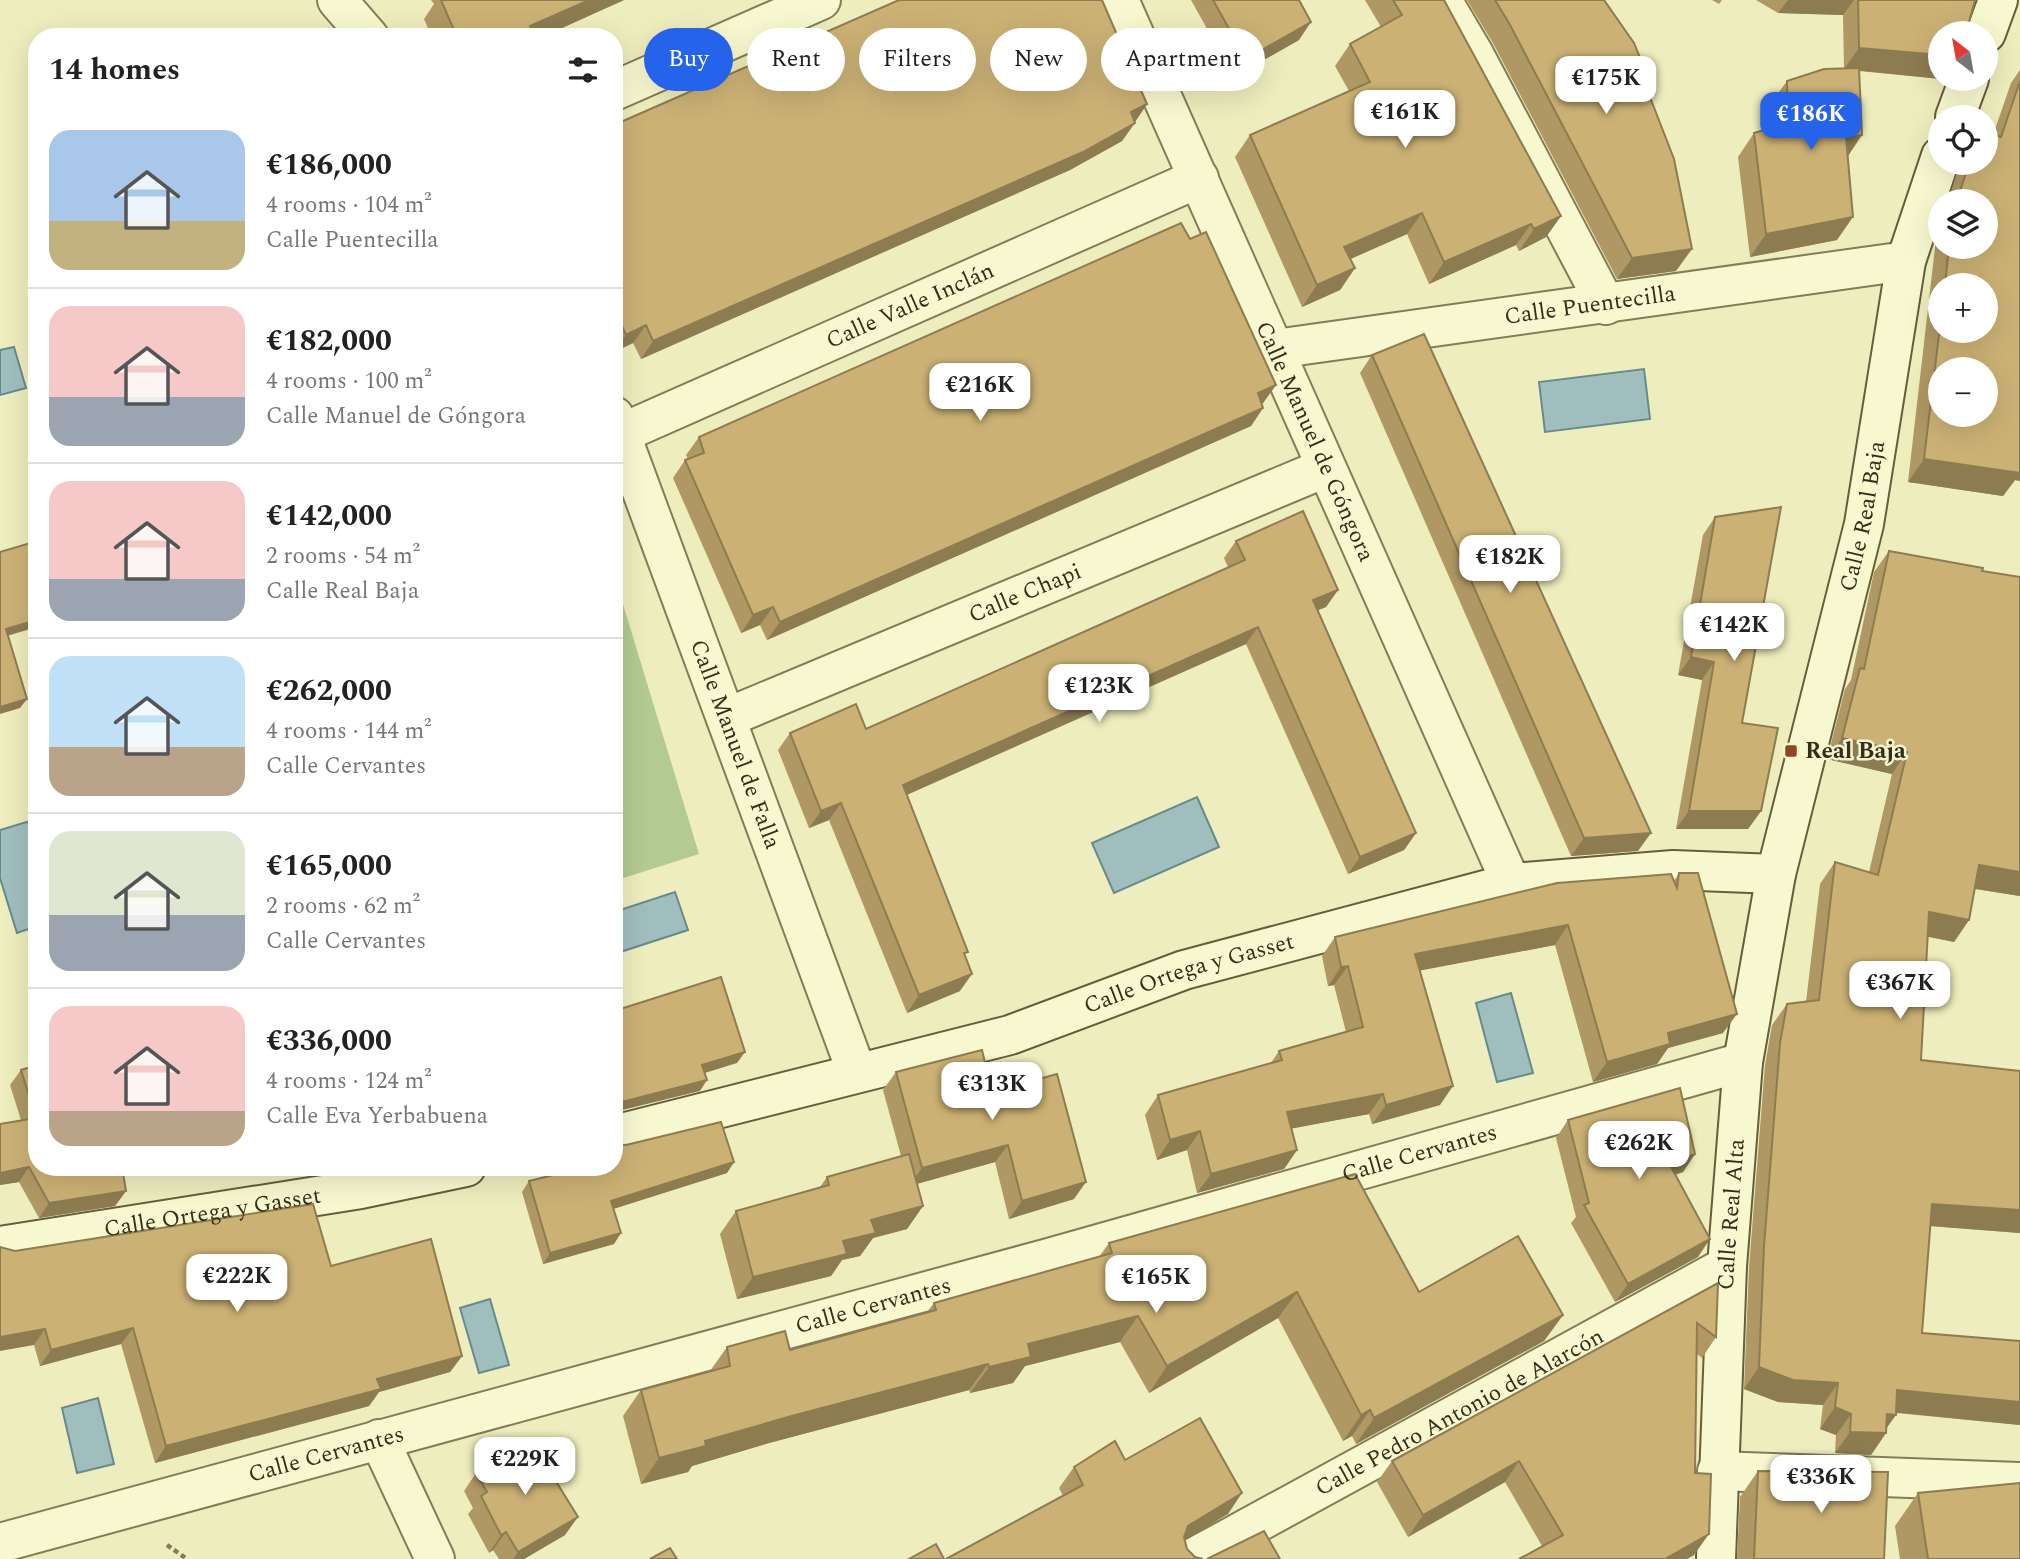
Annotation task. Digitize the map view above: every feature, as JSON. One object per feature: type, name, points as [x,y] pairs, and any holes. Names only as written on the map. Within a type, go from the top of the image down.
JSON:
[{"type":"street","points":[[337,0],[361,28]]},
{"type":"street","points":[[623,87],[821,0]]},
{"type":"street","name":"Calle Manuel de Góngora","points":[[1119,0],[1511,883]]},
{"type":"street","points":[[1442,0],[1475,56],[1606,305]]},
{"type":"street","points":[[1990,21],[1998,0]]},
{"type":"street","name":"Calle Real Baja","points":[[1776,874],[1864,523],[1906,261],[1935,175]]},
{"type":"street","name":"Calle Valle Inclán","points":[[623,423],[1199,178]]},
{"type":"street","name":"Calle Puentecilla","points":[[1275,349],[1606,305],[1906,261]]},
{"type":"street","name":"Calle Manuel de Falla","points":[[623,439],[857,1073]]},
{"type":"street","name":"Calle Chapi","points":[[726,718],[1325,468]]},
{"type":"street","name":"Calle Ortega y Gasset","points":[[623,1133],[1010,1035],[1184,970],[1511,883],[1673,870],[1776,874]]},
{"type":"street","name":"Calle Real Alta","points":[[1716,1559],[1717,1471],[1727,1266],[1743,1062],[1776,874]]},
{"type":"street","name":"Calle Cervantes","points":[[0,1543],[1058,1255],[1743,1062]]},
{"type":"street","name":"Calle Ortega y Gasset","points":[[0,1246],[385,1176]]},
{"type":"street","name":"Calle Pedro Antonio de Alarcón","points":[[1191,1559],[1727,1266]]},
{"type":"street","points":[[379,1439],[435,1559]]},
{"type":"street","points":[[1717,1471],[2020,1482]]},
{"type":"green space","points":[[623,604],[699,854],[623,878]]},
{"type":"water","points":[[14,347],[26,388],[0,395],[0,350]]},
{"type":"water","points":[[1644,369],[1650,419],[1545,432],[1539,382]]},
{"type":"water","points":[[1197,797],[1219,847],[1114,893],[1092,843]]},
{"type":"water","points":[[28,822],[28,929],[17,933],[0,878],[0,830]]},
{"type":"water","points":[[675,892],[688,930],[623,951],[623,909]]},
{"type":"water","points":[[1511,993],[1533,1073],[1497,1082],[1476,1003]]},
{"type":"water","points":[[490,1299],[509,1365],[479,1373],[460,1308]]},
{"type":"water","points":[[98,1398],[114,1464],[77,1473],[62,1408]]},
{"type":"building","points":[[441,0],[589,0],[530,26],[531,28],[453,28]]},
{"type":"building","points":[[899,0],[1102,0],[1114,28],[1101,28],[1101,91],[1141,91],[1147,104],[1131,112],[1135,123],[1083,152],[653,341],[646,325],[626,335],[623,328],[623,121],[692,91],[733,91],[733,73],[747,67],[747,91],[845,91],[845,28],[835,28]]},
{"type":"building","points":[[1213,0],[1299,0],[1311,22],[1265,48],[1265,28],[1229,28]]},
{"type":"building","points":[[1393,0],[1444,0],[1561,216],[1534,229],[1531,224],[1444,262],[1422,213],[1344,247],[1355,268],[1317,285],[1250,135],[1370,82],[1350,44],[1402,15]]},
{"type":"building","points":[[1495,0],[1604,0],[1634,43],[1653,90],[1648,92],[1674,159],[1692,249],[1632,258]]},
{"type":"building","points":[[1858,0],[1975,0],[1969,21],[1928,21],[1928,54],[1859,48]]},
{"type":"building","points":[[1859,68],[1862,135],[1846,137],[1853,217],[1766,234],[1754,133],[1788,123],[1787,81],[1824,69]]},
{"type":"building","points":[[2020,81],[2020,473],[1924,459],[1928,426],[1998,427],[1998,357],[1936,357],[1938,343],[1998,343],[1998,273],[1946,273],[1948,259],[1998,259],[1998,189],[1961,189],[1965,175],[1998,175],[1998,136],[2001,137]]},
{"type":"building","points":[[1181,223],[1190,239],[1206,232],[1276,385],[1258,393],[1263,408],[780,622],[773,607],[753,615],[685,460],[704,453],[699,437]]},
{"type":"building","points":[[1424,334],[1651,833],[1584,838],[1372,355]]},
{"type":"building","points":[[1781,507],[1742,723],[1778,728],[1761,811],[1689,811],[1714,662],[1691,657],[1715,517]]},
{"type":"building","points":[[1303,511],[1338,590],[1313,600],[1416,833],[1360,857],[1258,627],[903,785],[968,952],[964,953],[972,974],[919,995],[841,803],[821,811],[790,733],[856,704],[866,729],[1245,560],[1236,541]]},
{"type":"building","points":[[28,544],[28,623],[6,629],[27,699],[0,707],[0,552]]},
{"type":"building","points":[[1889,551],[2020,577],[2020,872],[1979,865],[1969,920],[1929,912],[1921,1060],[2020,1071],[2020,1210],[1932,1204],[1922,1333],[2020,1341],[2020,1402],[1897,1390],[1896,1415],[1887,1414],[1886,1433],[1850,1432],[1851,1414],[1835,1407],[1838,1383],[1793,1380],[1759,1367],[1764,1246],[1780,1043],[1787,1004],[1819,1000],[1835,862],[1878,875],[1907,752],[1842,738],[1860,668],[1864,669]]},
{"type":"building","points":[[1679,873],[1698,873],[1737,1014],[1668,1033],[1670,1044],[1607,1062],[1568,925],[1415,954],[1453,1086],[1386,1105],[1383,1094],[1287,1112],[1297,1150],[1211,1174],[1200,1131],[1170,1140],[1158,1095],[1282,1060],[1279,1051],[1363,1027],[1348,966],[1341,967],[1335,937],[1557,883],[1671,874],[1677,888]]},
{"type":"building","points":[[721,977],[745,1052],[702,1065],[707,1080],[623,1102],[623,1008]]},
{"type":"building","points":[[982,1050],[992,1092],[1057,1074],[1086,1182],[1022,1201],[1008,1145],[922,1168],[896,1072]]},
{"type":"building","points":[[28,1068],[28,1092],[21,1070]]},
{"type":"building","points":[[1680,1088],[1695,1154],[1669,1163],[1710,1239],[1628,1284],[1584,1205],[1589,1203],[1568,1120]]},
{"type":"building","points":[[28,1119],[28,1167],[0,1173],[0,1124]]},
{"type":"building","points":[[721,1122],[734,1162],[611,1201],[621,1233],[550,1253],[529,1181],[549,1176],[623,1176],[623,1145]]},
{"type":"building","points":[[909,1154],[923,1206],[871,1220],[876,1233],[843,1241],[847,1254],[753,1277],[736,1211],[829,1185],[827,1177]]},
{"type":"building","points":[[1355,1174],[1419,1292],[1518,1236],[1563,1315],[1374,1418],[1370,1410],[1361,1415],[1297,1292],[1167,1366],[1138,1316],[1028,1344],[1031,1357],[989,1367],[988,1364],[788,1417],[705,1441],[706,1446],[659,1458],[641,1390],[730,1366],[727,1347],[785,1331],[790,1350],[936,1310],[934,1303],[1112,1253],[1109,1243]]},
{"type":"building","points":[[34,1176],[124,1176],[126,1191],[49,1203]]},
{"type":"building","points":[[313,1204],[331,1266],[431,1239],[462,1356],[377,1379],[381,1389],[166,1446],[133,1328],[51,1350],[45,1329],[0,1337],[0,1247],[15,1251]]},
{"type":"building","points":[[1718,1283],[1716,1337],[1697,1323],[1695,1473],[1711,1474],[1709,1534],[1665,1559],[1519,1559],[1563,1535],[1519,1461],[1423,1515],[1392,1461]]},
{"type":"building","points":[[1200,1418],[1242,1493],[1188,1526],[1184,1537],[1187,1549],[1195,1557],[1203,1559],[946,1559],[1083,1485],[1074,1467],[1115,1441],[1125,1460]]},
{"type":"building","points":[[531,1441],[578,1517],[518,1552],[506,1532],[501,1535],[481,1496],[487,1492],[476,1473]]},
{"type":"building","points":[[1758,1471],[1888,1472],[1884,1559],[1754,1559]]},
{"type":"building","points":[[2020,1483],[2020,1559],[1928,1559],[1918,1493]]},
{"type":"building","points":[[1264,1531],[1280,1559],[1207,1559]]},
{"type":"building","points":[[936,1544],[944,1559],[909,1559]]},
{"type":"building","points":[[670,1548],[677,1559],[650,1559]]},
{"type":"place","name":"Real Baja","points":[[1791,751]]}]
